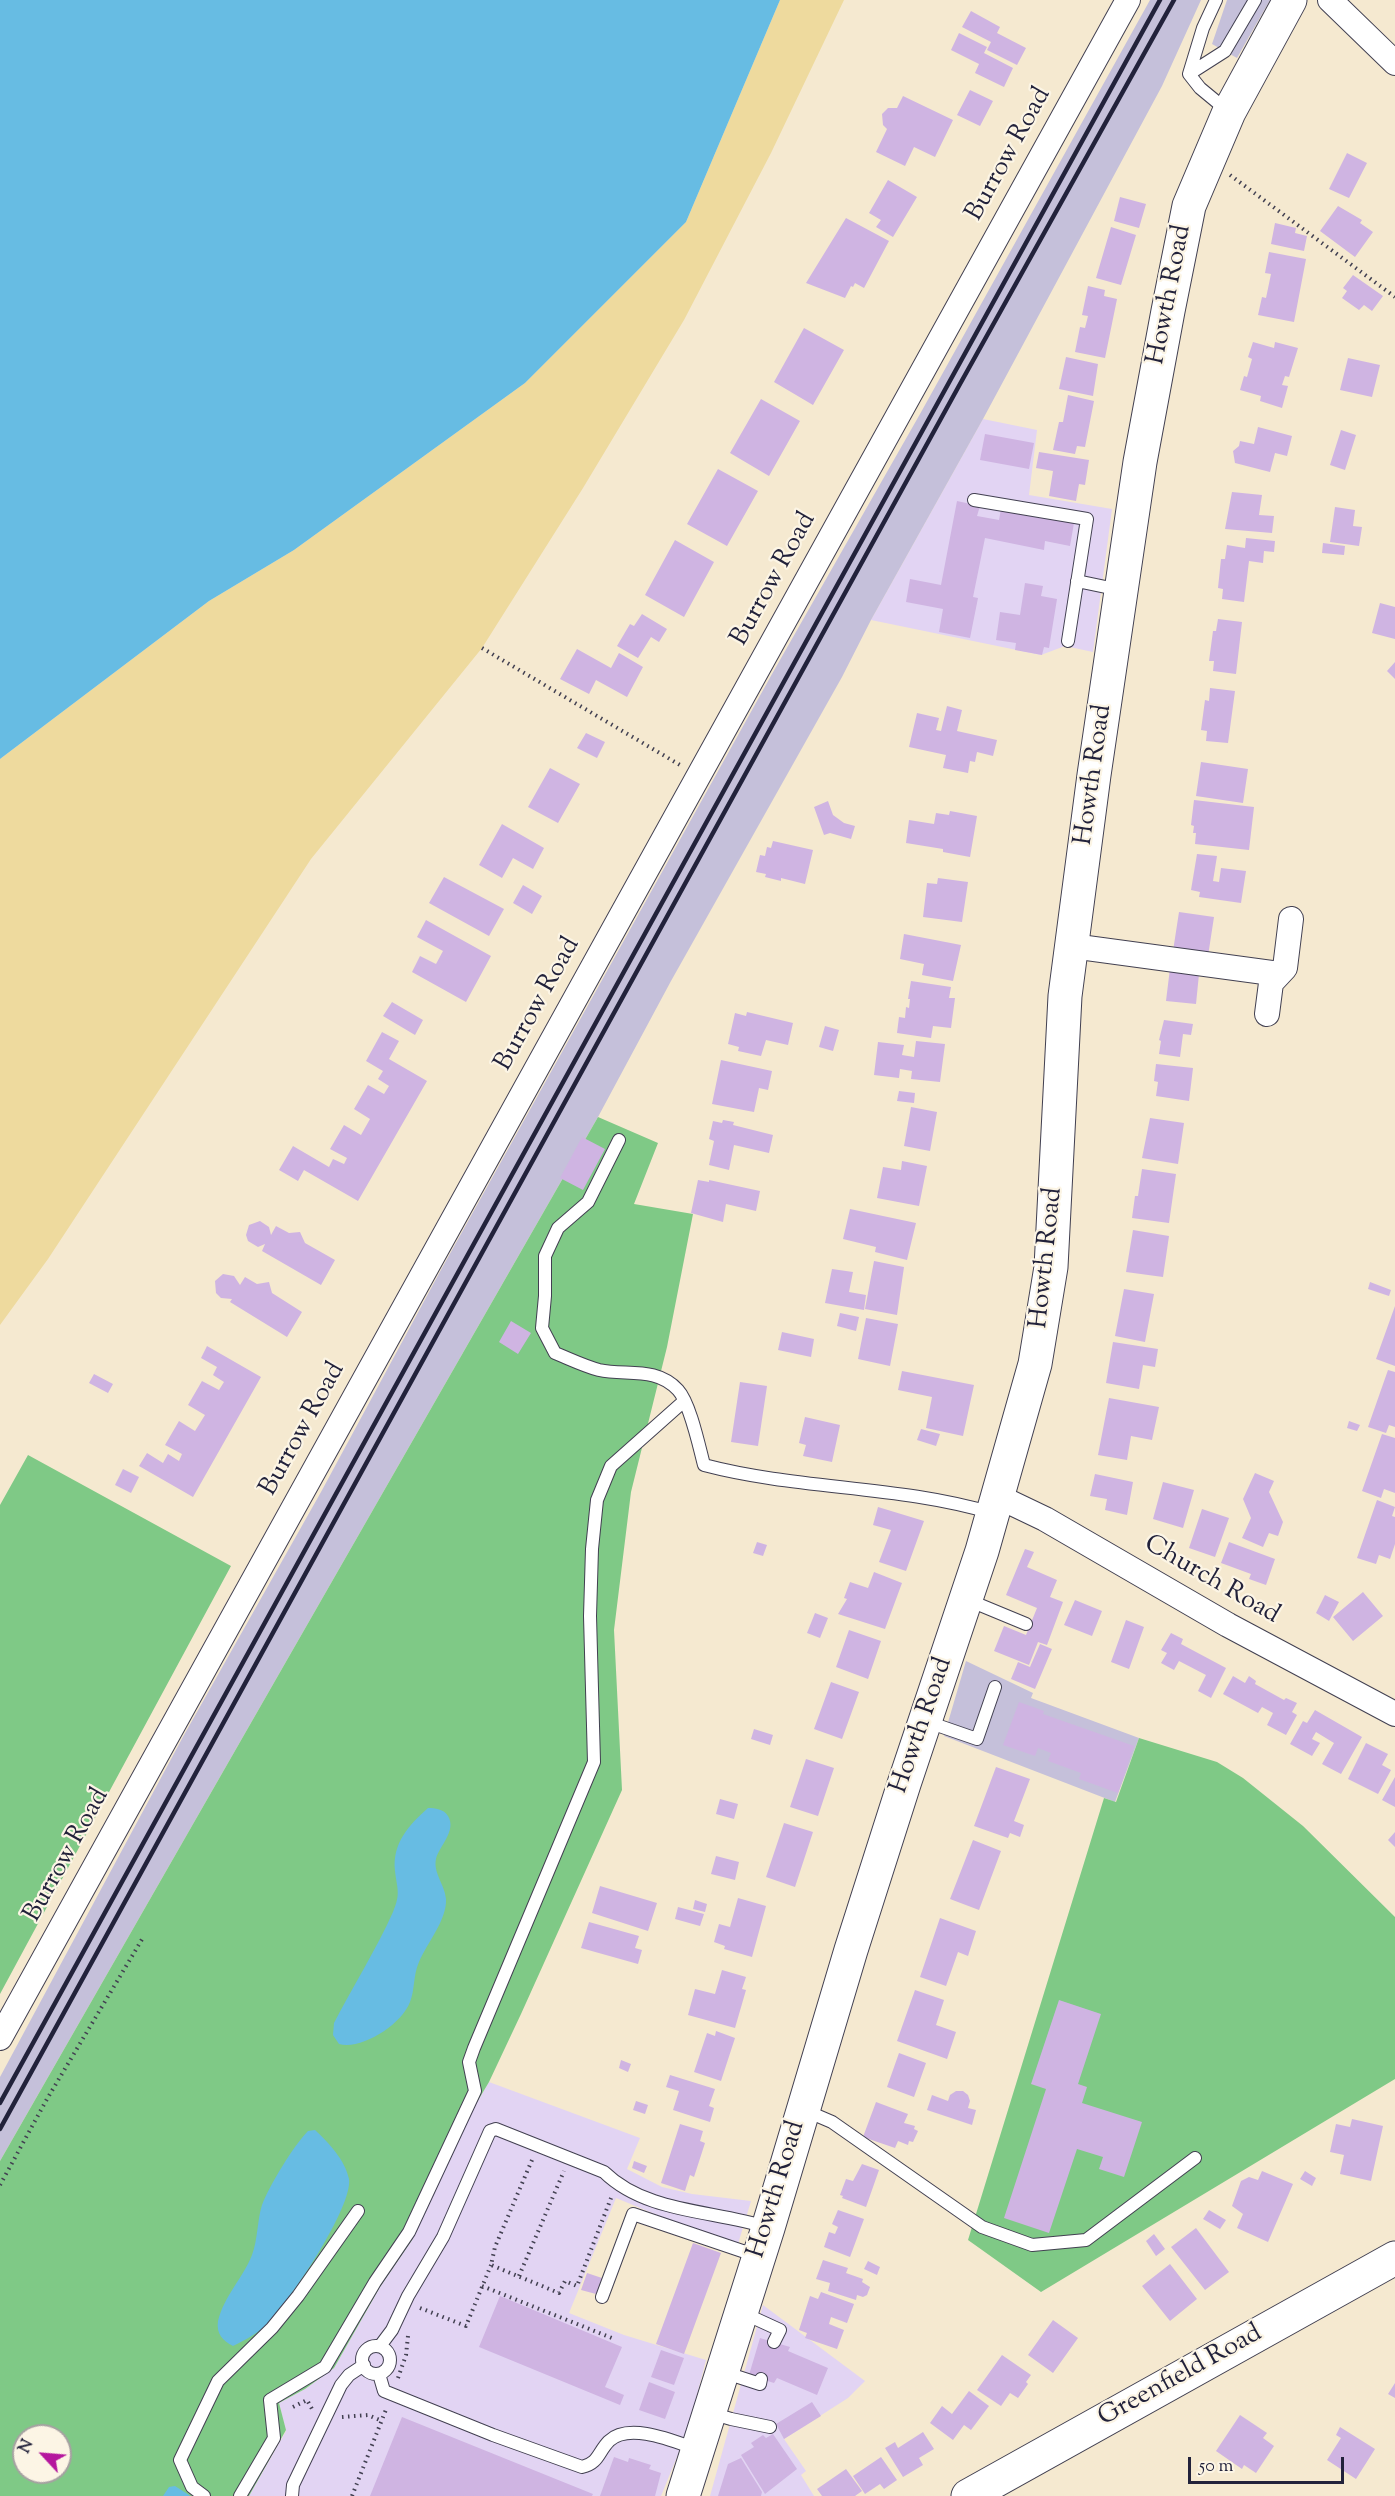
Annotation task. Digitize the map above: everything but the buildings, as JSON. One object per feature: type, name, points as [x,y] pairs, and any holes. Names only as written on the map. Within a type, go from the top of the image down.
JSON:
[{"type":"main road","name":"Howth Road","points":[[683,2496],[742,2313],[854,1938],[996,1505],[1035,1364],[1051,1267],[1065,996],[1140,462],[1189,206],[1229,112],[1290,0]]},
{"type":"main road","name":"Greenfield Road","points":[[968,2496],[1395,2258]]},
{"type":"street","name":"Burrow Road","points":[[0,2038],[1128,0]]},
{"type":"street","points":[[1330,0],[1395,63]]},
{"type":"street","points":[[1267,1014],[1271,983],[1285,968],[1291,919]]},
{"type":"street","points":[[1072,946],[1279,974]]},
{"type":"street","name":"Church Road","points":[[996,1505],[1045,1519],[1228,1625],[1395,1714]]},
{"type":"lane","points":[[1190,74],[1203,28],[1216,0]]},
{"type":"lane","points":[[1190,74],[1225,51],[1255,0]]},
{"type":"lane","points":[[1190,74],[1200,88],[1229,112]]},
{"type":"lane","points":[[974,500],[1087,519],[1068,641]]},
{"type":"lane","points":[[1077,581],[1122,590]]},
{"type":"lane","points":[[619,1140],[588,1202],[558,1228],[545,1256],[542,1328],[555,1353],[600,1370],[639,1372],[658,1376],[679,1391],[692,1422],[704,1465],[745,1476],[917,1496],[965,1505],[996,1505]]},
{"type":"lane","points":[[240,2496],[274,2438],[270,2400],[325,2367],[375,2282],[409,2232],[475,2091],[469,2062],[474,2048],[594,1762],[590,1616],[592,1548],[597,1500],[611,1466],[683,1402]]},
{"type":"lane","points":[[966,1600],[1026,1624]]},
{"type":"lane","points":[[925,1721],[977,1739],[995,1687]]},
{"type":"lane","points":[[803,2110],[832,2122],[982,2227],[1032,2245],[1086,2240],[1195,2158]]},
{"type":"lane","points":[[380,2346],[392,2330],[408,2296],[443,2237],[489,2131],[496,2129],[604,2172],[617,2185],[680,2210],[734,2218],[763,2242]]},
{"type":"lane","points":[[204,2496],[192,2487],[180,2460],[218,2381],[272,2328],[298,2296],[358,2211]]},
{"type":"lane","points":[[602,2297],[633,2214],[763,2242]]},
{"type":"lane","points":[[742,2313],[780,2330],[774,2342]]},
{"type":"lane","points":[[372,2346],[380,2346],[386,2350],[390,2360],[388,2367],[379,2374],[371,2373],[363,2365],[363,2357],[372,2346]]},
{"type":"lane","points":[[292,2496],[293,2485],[340,2385],[363,2365]]},
{"type":"lane","points":[[723,2372],[760,2384],[761,2379]]},
{"type":"lane","points":[[379,2374],[384,2391],[582,2467],[595,2462],[609,2441],[635,2432],[662,2437],[697,2449]]},
{"type":"lane","points":[[710,2412],[770,2427]]},
{"type":"path","points":[[1229,174],[1395,297]]},
{"type":"path","points":[[482,648],[666,758]]},
{"type":"path","points":[[0,2185],[47,2099],[144,1936]]},
{"type":"path","points":[[419,2308],[466,2326],[491,2265],[495,2247],[537,2147]]},
{"type":"path","points":[[519,2276],[569,2159]]},
{"type":"path","points":[[491,2265],[560,2293],[565,2281],[577,2286],[617,2185]]},
{"type":"path","points":[[483,2286],[612,2338]]},
{"type":"shaded area","points":[[1150,0],[1201,0],[1162,86],[983,419],[598,1117],[0,2161],[0,2077],[184,1735],[321,1492],[442,1268]]},
{"type":"shaded area","points":[[1227,0],[1270,0],[1237,58],[1212,44]]},
{"type":"shaded area","points":[[983,419],[1037,430],[1029,495],[1112,509],[1093,652],[1065,646],[1041,655],[871,620]]},
{"type":"shaded area","points":[[966,1661],[1033,1693],[1031,1698],[1139,1738],[1115,1802],[944,1736]]},
{"type":"shaded area","points":[[489,2082],[640,2138],[627,2169],[662,2187],[692,2194],[751,2201],[738,2244],[686,2227],[616,2198],[569,2313],[624,2335],[706,2360],[688,2430],[661,2496],[249,2496],[286,2431],[279,2403],[305,2389],[334,2368],[380,2287],[412,2240],[464,2124]]},
{"type":"shaded area","points":[[763,2305],[865,2381],[848,2398],[784,2439],[806,2471],[801,2475],[814,2496],[710,2496]]},
{"type":"green space","points":[[598,1117],[658,1143],[634,1204],[693,1214],[667,1347],[631,1492],[614,1630],[622,1790],[489,2082],[464,2124],[412,2240],[380,2287],[334,2368],[305,2389],[279,2403],[286,2430],[249,2496],[0,2496],[0,2161]]},
{"type":"green space","points":[[28,1455],[231,1566],[0,1994],[0,1505]]},
{"type":"green space","points":[[1139,1738],[1217,1762],[1243,1778],[1303,1826],[1395,1917],[1395,2079],[1041,2292],[968,2240],[1104,1798],[1116,1802]]},
{"type":"sand","points":[[780,0],[844,0],[771,153],[684,320],[583,488],[482,648],[311,859],[48,1259],[0,1325],[0,759],[209,601],[294,550],[525,383],[686,222]]},
{"type":"water","points":[[0,0],[780,0],[686,222],[525,383],[294,550],[209,601],[0,759]]},
{"type":"water","points":[[428,1808],[444,1812],[450,1822],[449,1833],[436,1859],[446,1899],[443,1915],[419,1962],[412,1997],[405,2011],[380,2034],[359,2043],[339,2044],[333,2035],[334,2023],[379,1940],[397,1900],[395,1861],[399,1843],[408,1828]]},
{"type":"water","points":[[315,2130],[336,2152],[344,2165],[349,2179],[348,2192],[331,2231],[290,2296],[268,2323],[247,2339],[233,2346],[219,2333],[218,2321],[221,2312],[252,2255],[262,2205],[270,2187],[302,2137],[308,2131]]},
{"type":"water","points":[[175,2486],[190,2496],[163,2496],[169,2487]]},
{"type":"railway","points":[[0,2103],[1160,0]]},
{"type":"railway","points":[[0,2129],[960,384],[1174,0]]}]
